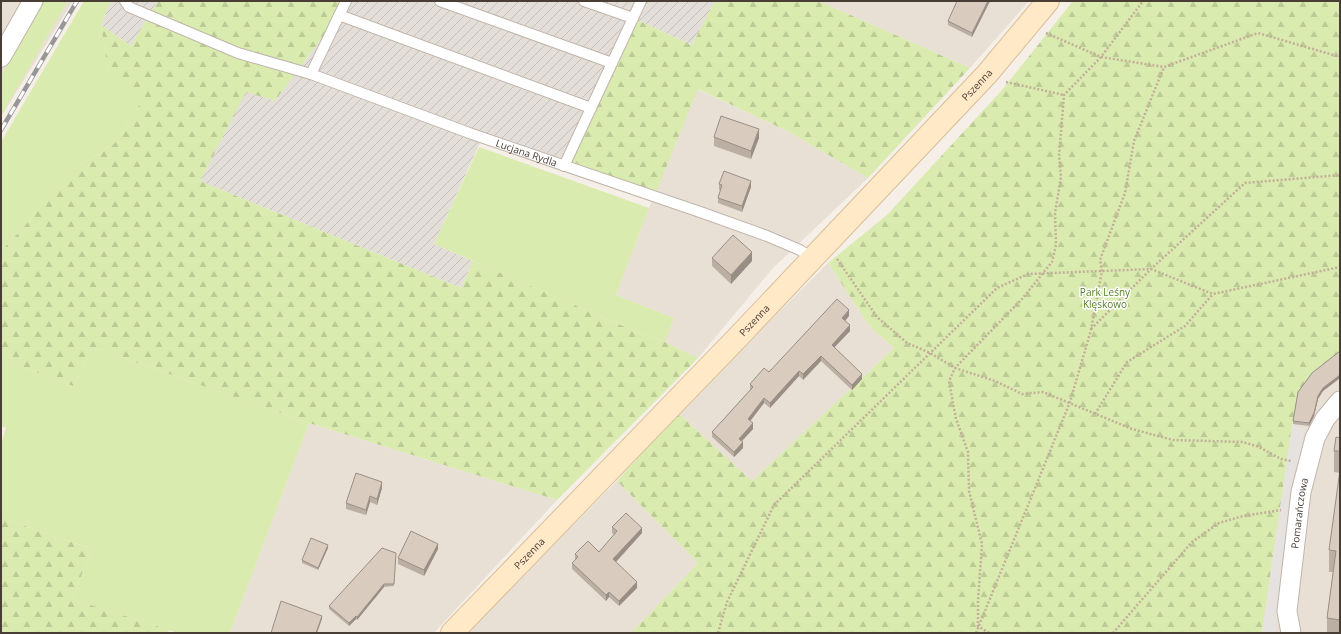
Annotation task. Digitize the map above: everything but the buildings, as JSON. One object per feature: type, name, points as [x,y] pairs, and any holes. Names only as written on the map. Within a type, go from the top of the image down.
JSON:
[{"type":"street","points":[[1,57],[33,1]]},
{"type":"street","name":"Pszenna","points":[[452,633],[830,240],[987,74],[1030,26],[1048,1]]},
{"type":"street","name":"Pomarańczowa","points":[[1291,633],[1287,611],[1303,485],[1315,438],[1325,419],[1340,401]]},
{"type":"lane","name":"Lucjana Rydla","points":[[125,1],[129,7],[238,53],[311,74],[443,124],[767,236],[800,250],[812,258]]},
{"type":"lane","points":[[311,74],[346,1]]},
{"type":"lane","points":[[440,1],[612,63]]},
{"type":"lane","points":[[584,1],[633,18]]},
{"type":"lane","points":[[564,166],[640,1]]},
{"type":"lane","points":[[339,15],[591,108]]},
{"type":"path","points":[[978,626],[978,601],[982,544],[969,491],[968,452],[956,419],[949,381],[955,368],[1045,273],[1052,262],[1056,245],[1055,213],[1060,177],[1059,156],[1064,95],[1101,57],[1143,1]]},
{"type":"path","points":[[1030,26],[1101,57],[1164,67],[1258,33],[1340,57]]},
{"type":"path","points":[[976,633],[1070,402],[1091,330],[1102,271],[1100,260],[1125,193],[1134,141],[1164,67]]},
{"type":"path","points":[[987,74],[999,80],[1064,95]]},
{"type":"path","points":[[1091,330],[1151,269],[1245,183],[1340,175]]},
{"type":"path","points":[[830,240],[838,263],[877,317],[907,343],[930,353],[955,368],[995,381],[1022,394],[1043,392],[1132,429],[1173,440],[1243,442],[1259,447],[1281,459]]},
{"type":"path","points":[[718,633],[727,602],[774,505],[997,288],[1028,274],[1151,269],[1213,294],[1340,267]]},
{"type":"path","points":[[1095,414],[1127,362],[1185,326],[1213,294]]},
{"type":"path","points":[[1113,633],[1192,542],[1219,523],[1243,516],[1299,508]]},
{"type":"path","points":[[978,626],[989,633]]},
{"type":"shaded area","points":[[1,1],[73,1],[1,117]]},
{"type":"shaded area","points":[[111,1],[158,1],[131,46],[101,25]]},
{"type":"shaded area","points":[[346,1],[715,1],[692,45],[633,18],[567,160],[484,134],[434,244],[473,261],[461,288],[200,181],[246,91],[275,101],[339,15]]},
{"type":"shaded area","points":[[819,1],[1029,1],[970,68]]},
{"type":"shaded area","points":[[697,89],[789,132],[868,178],[773,268],[698,358],[665,342],[674,318],[616,295]]},
{"type":"shaded area","points":[[828,263],[870,327],[894,348],[752,481],[678,413]]},
{"type":"shaded area","points":[[1340,354],[1340,633],[1262,633],[1292,426]]},
{"type":"shaded area","points":[[309,423],[557,500],[434,633],[230,633]]},
{"type":"shaded area","points":[[1292,426],[1304,428],[1275,633],[1262,633]]},
{"type":"shaded area","points":[[617,481],[698,563],[631,633],[466,633]]},
{"type":"green space","points":[[43,1],[68,1],[1,116],[1,76]]},
{"type":"green space","points":[[84,1],[111,1],[101,25],[108,70],[140,104],[114,144],[68,172],[24,227],[1,251],[1,142]]},
{"type":"green space","points":[[158,1],[346,1],[339,15],[275,101],[246,92],[200,181],[461,288],[473,261],[632,330],[665,342],[698,358],[557,500],[309,423],[92,347],[73,386],[1,359],[1,251],[24,227],[68,172],[114,144],[140,104],[108,71],[101,25],[131,46]]},
{"type":"green space","points":[[715,1],[819,1],[970,68],[868,178],[789,132],[698,89],[656,192],[567,160],[633,18],[692,45]]},
{"type":"green space","name":"Park Leśny Klęskowo","points":[[1073,1],[1340,1],[1340,354],[1298,395],[1292,426],[1262,633],[631,633],[698,563],[617,481],[678,413],[752,481],[894,348],[870,327],[828,263],[887,215],[1002,90]]},
{"type":"green space","points":[[479,147],[649,208],[616,295],[674,318],[665,342],[632,330],[434,244]]},
{"type":"green space","points":[[92,347],[309,423],[230,633],[178,633],[72,599],[92,549],[1,518],[1,444],[6,428],[1,426],[1,359],[73,386]]},
{"type":"green space","points":[[1,518],[92,549],[72,599],[169,630],[168,633],[1,633]]},
{"type":"railway","points":[[1,130],[77,1]]}]
